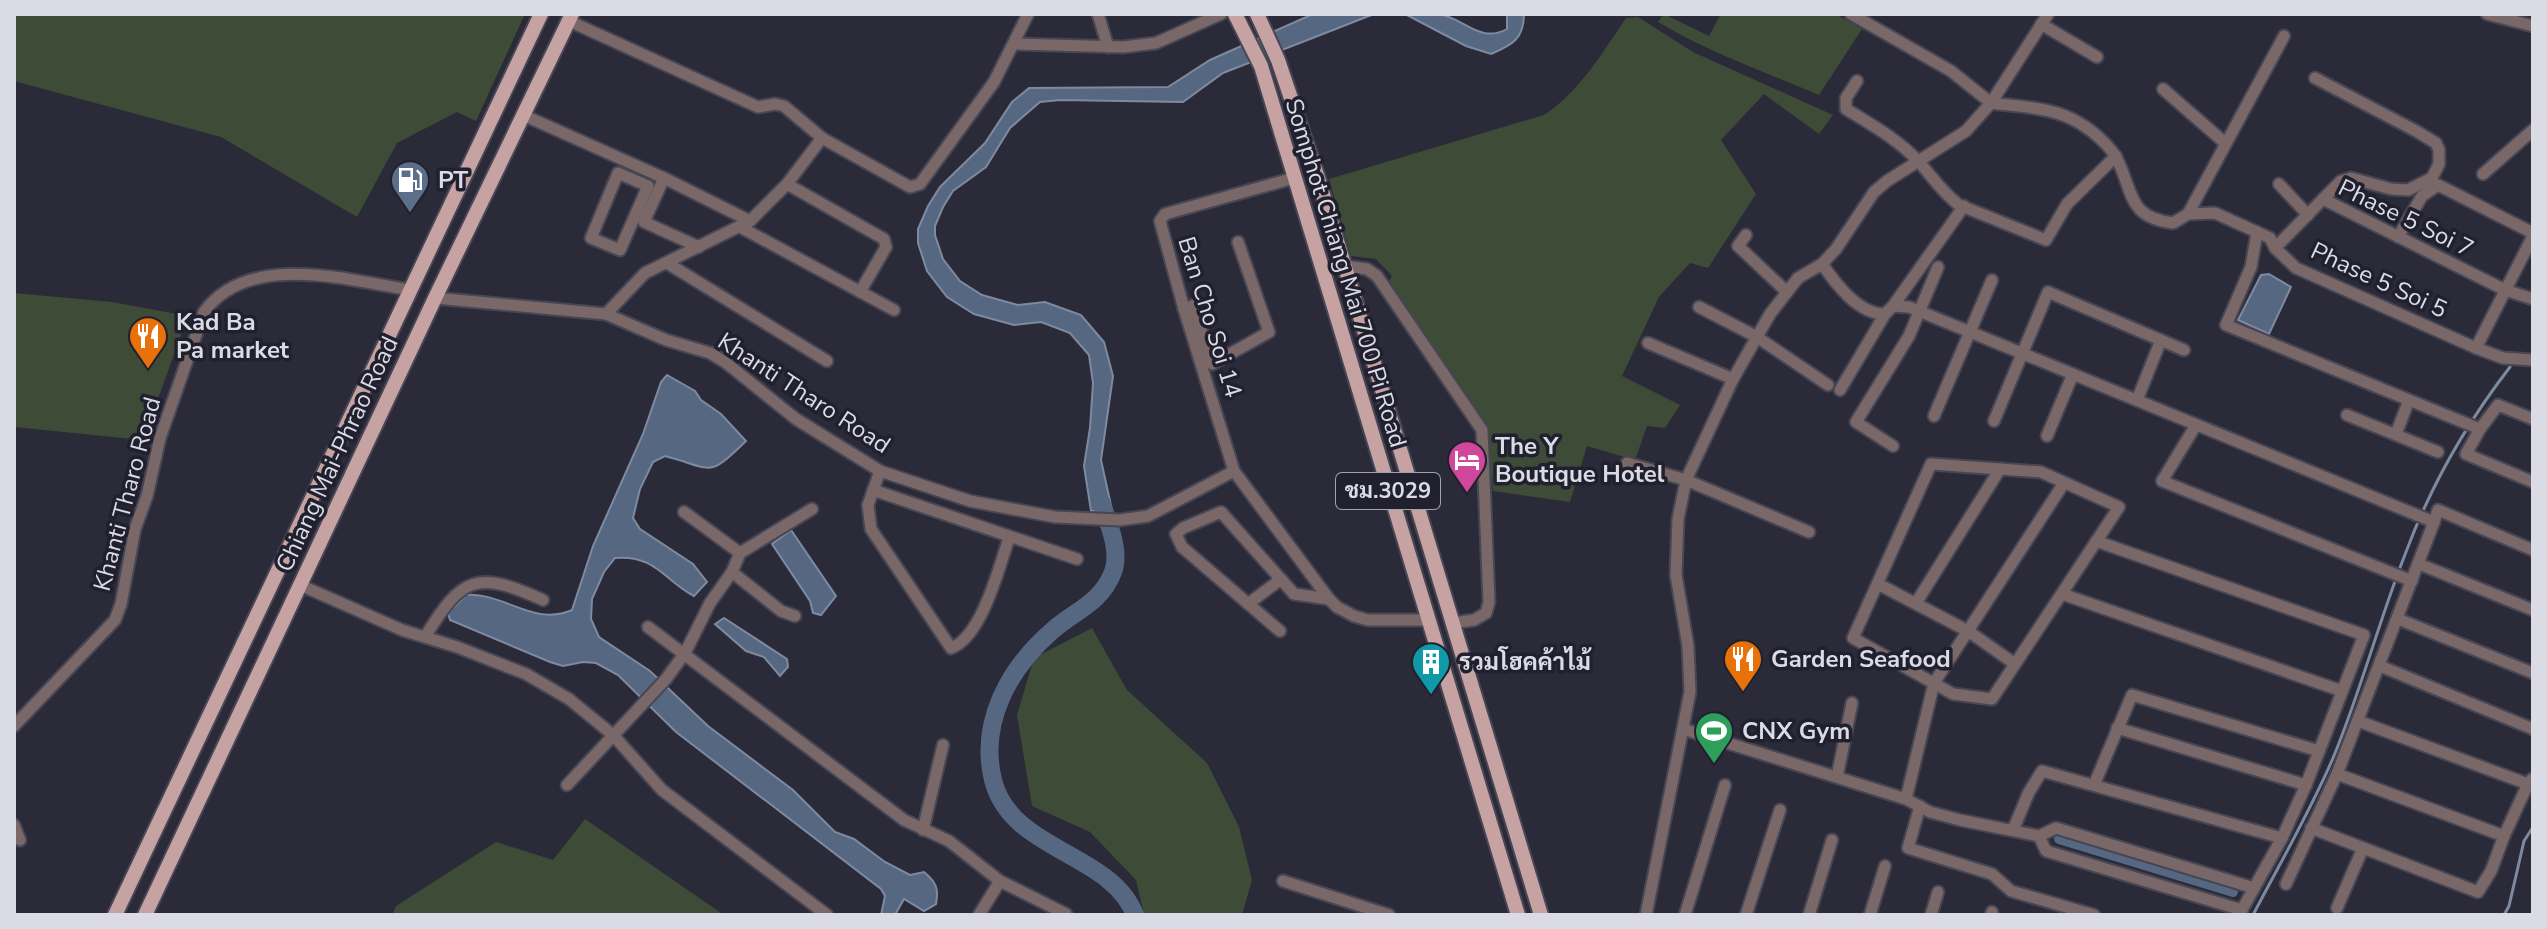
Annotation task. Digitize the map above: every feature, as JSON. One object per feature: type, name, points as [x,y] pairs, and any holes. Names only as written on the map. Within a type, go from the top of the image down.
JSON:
[{"type":"main road","name":"Chiang Mai-Phrao Road","points":[[115,915],[541,14]]},
{"type":"main road","name":"Somphot Chiang Mai 700 Pi Road","points":[[1235,14],[1261,66],[1518,915]]},
{"type":"main road","name":"Somphot Chiang Mai 700 Pi Road","points":[[1257,14],[1278,60],[1345,266],[1541,915]]},
{"type":"main road","name":"Chiang Mai-Phrao Road","points":[[145,915],[435,298],[571,18]]},
{"type":"main road","points":[[410,290],[435,298]]},
{"type":"street","points":[[571,18],[758,107],[784,106],[822,138],[910,187],[920,184],[994,82],[1028,14]]},
{"type":"street","points":[[1098,14],[1108,47]]},
{"type":"street","points":[[1014,44],[1108,47],[1156,43],[1221,14]]},
{"type":"street","points":[[1851,14],[1951,71],[1991,103]]},
{"type":"street","points":[[2487,14],[2533,26]]},
{"type":"street","points":[[1646,915],[1690,692],[1688,646],[1676,575],[1678,519],[1686,480],[1733,379],[1770,314],[1798,278],[1822,264],[1836,249],[1874,192],[1966,131],[1991,103],[2044,19],[2097,57]]},
{"type":"street","points":[[2188,214],[2284,36]]},
{"type":"street","points":[[2315,78],[2416,131],[2436,143],[2439,150],[2439,164],[2432,178],[2408,190],[2391,189],[2351,178],[2341,181],[2323,199]]},
{"type":"street","points":[[1857,81],[1846,98],[1846,109],[1885,133],[1919,162],[1949,198],[2046,240],[2067,204],[2116,156]]},
{"type":"street","points":[[2163,89],[2225,143]]},
{"type":"street","name":"Phase 5 Soi 5","points":[[1991,103],[2046,110],[2082,125],[2116,156],[2136,208],[2156,221],[2173,223],[2188,214],[2215,213],[2270,238],[2275,248],[2296,268],[2476,348],[2503,358],[2533,360]]},
{"type":"street","points":[[523,115],[664,178],[894,310]]},
{"type":"street","points":[[2483,174],[2533,130]]},
{"type":"street","points":[[606,314],[635,282],[745,224],[787,184],[822,138]]},
{"type":"street","points":[[618,173],[648,186],[620,250],[591,238],[618,173],[624,160]]},
{"type":"street","points":[[664,178],[644,222],[699,247]]},
{"type":"street","name":"Ban Cho Soi 14","points":[[1294,178],[1177,208],[1165,214],[1160,221],[1234,471],[1329,599]]},
{"type":"street","points":[[787,184],[884,239],[886,247],[860,292]]},
{"type":"street","points":[[2279,184],[2308,215]]},
{"type":"street","points":[[2398,237],[2422,196],[2438,185],[2533,234],[2476,348]]},
{"type":"street","name":"Phase 5 Soi 7","points":[[2275,248],[2323,199],[2505,290],[2533,299]]},
{"type":"street","points":[[1840,390],[1889,310],[1964,206]]},
{"type":"street","points":[[2257,232],[2251,267],[2226,325],[2480,429]]},
{"type":"street","points":[[1746,235],[1738,246],[1787,292]]},
{"type":"street","points":[[1184,309],[1194,305],[1212,364],[1269,332],[1238,242]]},
{"type":"street","points":[[667,263],[827,361]]},
{"type":"street","points":[[1822,264],[1852,300],[1874,314],[1909,307],[2425,519]]},
{"type":"street","points":[[1345,266],[1367,269],[1377,276],[1482,430],[1489,602],[1486,613],[1474,620],[1453,623]]},
{"type":"street","points":[[1893,446],[1856,422],[1909,336],[1938,267]]},
{"type":"street","name":"Khanti Tharo Road","points":[[14,726],[115,620],[121,604],[135,529],[147,496],[160,438],[204,312],[212,301],[242,284],[296,274],[323,275],[410,290]]},
{"type":"street","points":[[1934,416],[1992,280]]},
{"type":"street","points":[[1994,421],[2048,292],[2184,350]]},
{"type":"street","name":"Khanti Tharo Road","points":[[435,298],[606,314],[666,340],[710,353],[796,419],[880,471],[970,501],[1055,517],[1120,520],[1148,516],[1234,471]]},
{"type":"street","points":[[1699,307],[1757,337],[1828,385]]},
{"type":"street","points":[[2137,400],[2161,340]]},
{"type":"street","points":[[1648,343],[1733,379]]},
{"type":"street","points":[[2047,436],[2073,374]]},
{"type":"street","points":[[2396,434],[2409,400]]},
{"type":"street","points":[[2533,419],[2498,405],[2466,454],[2533,482]]},
{"type":"street","points":[[2347,415],[2438,452]]},
{"type":"street","points":[[2196,425],[2162,481],[2403,578]]},
{"type":"street","points":[[1627,463],[1686,480],[1809,532]]},
{"type":"street","points":[[1931,464],[2000,469],[2041,472],[2119,507],[1992,699],[1953,694],[1853,638],[1931,464]]},
{"type":"street","points":[[1916,603],[2000,469]]},
{"type":"street","points":[[880,471],[868,505],[871,529],[951,648],[961,644],[981,615],[1009,538]]},
{"type":"street","points":[[1906,799],[1934,683],[2064,483]]},
{"type":"street","points":[[873,490],[1077,559]]},
{"type":"street","points":[[567,785],[666,679],[685,653],[740,553],[812,509]]},
{"type":"street","points":[[2286,884],[2337,774],[2398,619],[2403,578],[2419,564],[2425,519],[2438,510],[2533,550]]},
{"type":"street","points":[[684,512],[740,553]]},
{"type":"street","points":[[1280,631],[1182,547],[1176,534],[1221,512],[1294,594],[1329,599],[1354,616],[1368,620],[1427,620]]},
{"type":"street","points":[[2039,836],[2046,851],[2240,912],[2282,838],[2306,785],[2364,635],[2096,541]]},
{"type":"street","points":[[2419,564],[2533,610]]},
{"type":"street","points":[[732,572],[781,611],[795,616]]},
{"type":"street","points":[[1248,604],[1281,579]]},
{"type":"street","points":[[425,637],[446,602],[463,589],[476,584],[492,581],[543,600]]},
{"type":"street","points":[[1878,584],[1968,631],[2015,664]]},
{"type":"street","points":[[300,585],[402,630],[526,674],[569,699],[613,735],[662,790],[827,915]]},
{"type":"street","points":[[2062,594],[2342,691]]},
{"type":"street","points":[[2398,619],[2533,673]]},
{"type":"street","points":[[648,627],[904,820],[949,841],[1000,881],[1066,914]]},
{"type":"street","points":[[2380,666],[2533,729]]},
{"type":"street","points":[[2094,785],[2132,695],[2319,751]]},
{"type":"street","points":[[1837,777],[1852,703]]},
{"type":"street","points":[[2311,828],[2478,892],[2491,871],[2530,781],[2358,721]]},
{"type":"street","points":[[2117,728],[2306,785]]},
{"type":"street","points":[[1683,729],[1906,799],[1960,820],[2039,836],[2056,828],[2254,888]]},
{"type":"street","points":[[923,830],[943,745]]},
{"type":"street","points":[[2013,830],[2029,792],[2042,771],[2282,838]]},
{"type":"street","points":[[2337,774],[2504,836]]},
{"type":"street","points":[[1685,915],[1725,785]]},
{"type":"street","points":[[1920,806],[1908,848],[1992,874],[2011,891],[2094,915]]},
{"type":"street","points":[[1746,915],[1780,810]]},
{"type":"street","points":[[14,825],[20,840]]},
{"type":"street","points":[[1809,915],[1832,840]]},
{"type":"street","points":[[2337,908],[2363,848]]},
{"type":"street","points":[[1870,915],[1885,866]]},
{"type":"street","points":[[979,915],[1000,881]]},
{"type":"street","points":[[1283,881],[1389,915]]},
{"type":"street","points":[[1931,915],[1938,892]]},
{"type":"green space","points":[[14,14],[525,14],[476,121],[457,112],[397,143],[357,217],[221,137],[14,81]]},
{"type":"green space","points":[[1664,14],[1709,36],[1721,14],[1836,14],[1862,29],[1819,95],[1677,33],[1658,22]]},
{"type":"green space","points":[[1638,17],[1693,52],[1833,115],[1819,134],[1764,94],[1721,140],[1756,194],[1708,268],[1690,263],[1659,297],[1622,376],[1680,405],[1665,428],[1647,426],[1635,460],[1587,446],[1570,502],[1493,491],[1486,429],[1478,412],[1388,283],[1392,276],[1376,259],[1351,256],[1329,179],[1544,115],[1569,95],[1626,18]]},
{"type":"green space","points":[[14,293],[112,302],[188,316],[143,440],[14,427]]},
{"type":"green space","points":[[1092,628],[1127,690],[1207,763],[1239,827],[1252,880],[1242,915],[1144,915],[1136,880],[1090,832],[1032,806],[1017,715],[1034,658]]},
{"type":"green space","points":[[585,819],[724,915],[392,915],[396,906],[496,842],[553,860]]},
{"type":"water","points":[[1313,14],[1374,14],[1223,73],[1183,102],[1040,102],[1010,128],[986,167],[953,191],[943,207],[935,226],[935,235],[943,259],[960,281],[982,295],[1018,305],[1045,302],[1081,315],[1104,342],[1113,376],[1101,460],[1112,510],[1091,511],[1084,466],[1093,383],[1089,355],[1070,333],[1041,322],[1014,325],[974,314],[947,297],[927,271],[918,243],[918,229],[928,206],[940,187],[985,143],[1012,102],[1029,88],[1168,87],[1210,60]]},
{"type":"water","points":[[1405,14],[1448,16],[1488,34],[1507,29],[1507,14],[1524,14],[1522,30],[1515,40],[1491,54],[1466,46]]},
{"type":"water","points":[[2269,274],[2291,287],[2269,334],[2238,320],[2261,275]]},
{"type":"water","points":[[667,375],[695,391],[746,441],[724,461],[709,468],[665,456],[653,462],[640,489],[633,518],[640,529],[693,564],[707,582],[694,596],[640,560],[615,558],[604,572],[592,599],[591,619],[599,637],[650,671],[708,726],[793,790],[835,832],[854,839],[885,862],[910,875],[924,872],[934,882],[937,894],[936,904],[924,911],[904,899],[895,915],[881,915],[885,896],[881,889],[676,732],[618,675],[596,663],[563,666],[550,662],[450,620],[448,613],[466,595],[493,598],[544,614],[572,610],[593,546],[643,434],[661,382]]},
{"type":"water","points":[[791,530],[836,596],[821,615],[813,613],[810,601],[772,544]]},
{"type":"water","points":[[724,618],[787,659],[788,667],[780,676],[764,657],[746,651],[715,624]]},
{"type":"waterway","points":[[2253,915],[2333,758],[2396,578],[2438,479],[2464,433],[2510,367]]},
{"type":"waterway","points":[[1101,502],[1115,546],[1113,572],[1095,599],[1037,645],[1011,679],[994,717],[990,758],[993,780],[1003,804],[1019,823],[1105,877],[1123,894],[1135,915]]},
{"type":"waterway","points":[[2504,915],[2509,906],[2524,841],[2533,827]]},
{"type":"waterway","points":[[2059,839],[2233,892]]},
{"type":"place","name":"PT","points":[[410,214]]},
{"type":"place","name":"Kad Ba Pa market","points":[[148,370]]},
{"type":"place","name":"The Y Boutique Hotel","points":[[1467,494]]},
{"type":"place","name":"Garden Seafood","points":[[1743,693]]},
{"type":"place","name":"รวมโฮคค้าไม้","points":[[1431,696]]},
{"type":"place","name":"CNX Gym","points":[[1714,765]]}]
